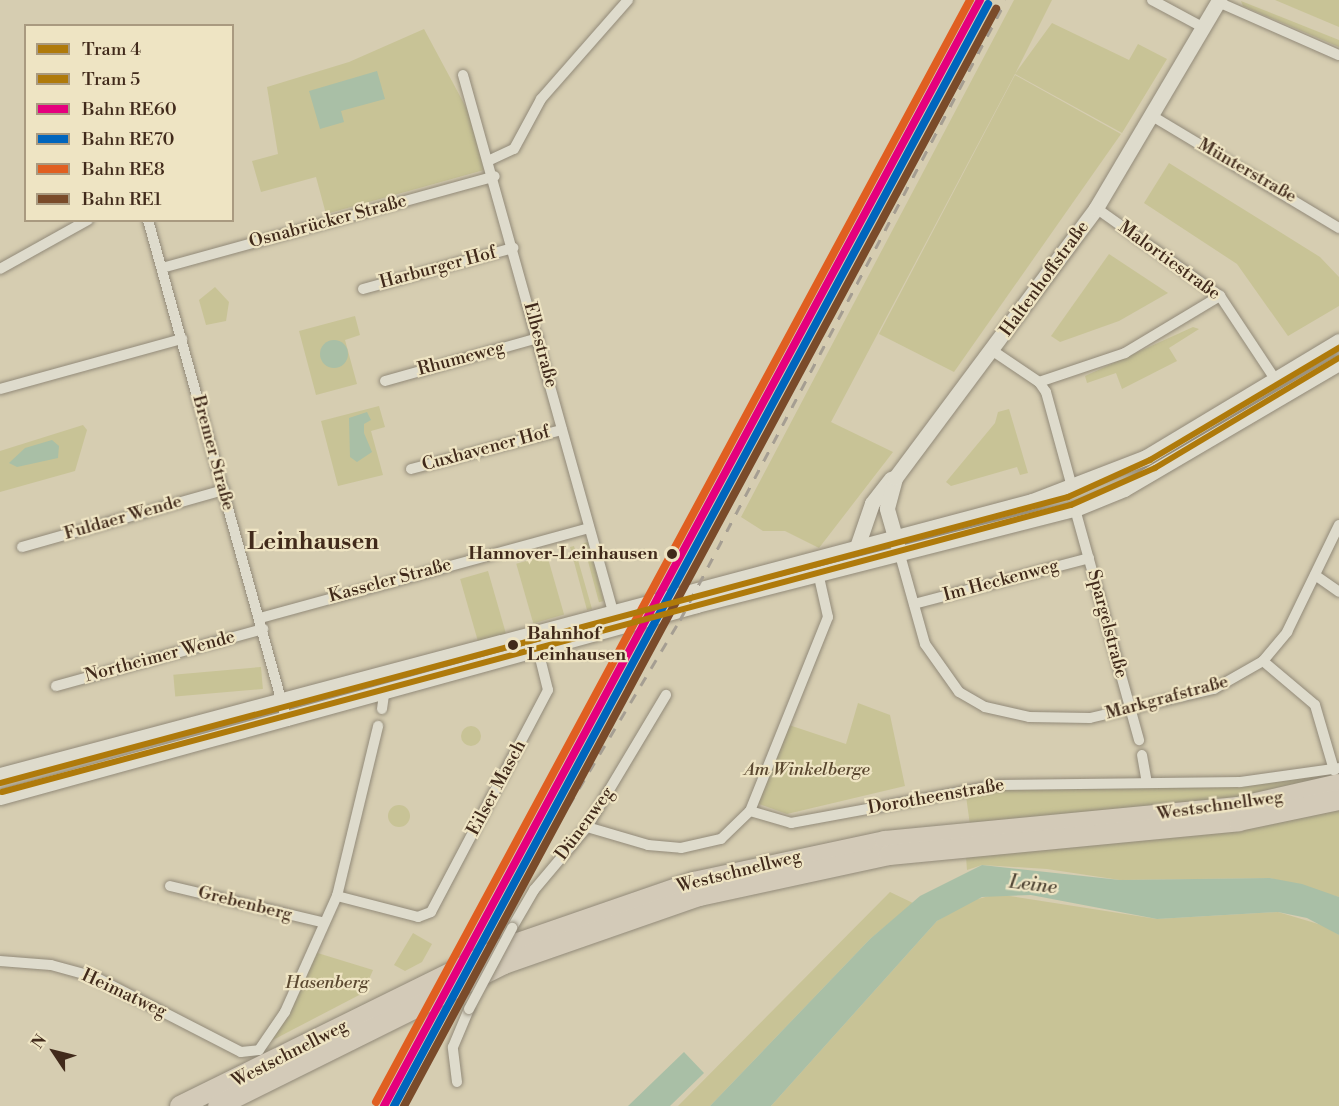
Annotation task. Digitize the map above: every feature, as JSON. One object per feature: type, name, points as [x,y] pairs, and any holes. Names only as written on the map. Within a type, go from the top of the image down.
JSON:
[{"type":"highway","name":"Westschnellweg","points":[[180,1106],[495,951],[694,882],[885,841],[1238,807],[1337,774]]},
{"type":"highway","name":"Westschnellweg","points":[[218,1106],[504,964],[699,896],[888,855],[1239,821],[1339,800]]},
{"type":"street","points":[[490,160],[514,149],[541,99],[628,0]]},
{"type":"street","points":[[1152,0],[1204,28]]},
{"type":"street","points":[[1218,1],[1339,54]]},
{"type":"street","name":"Haltenhoffstraße","points":[[900,555],[887,502],[900,471],[993,351],[1096,208],[1154,117],[1218,1]]},
{"type":"street","name":"Elbestraße","points":[[463,75],[495,176],[614,615]]},
{"type":"street","name":"Münterstraße","points":[[1154,117],[1339,228]]},
{"type":"street","name":"Osnabrücker Straße","points":[[162,268],[495,176]]},
{"type":"street","name":"Malortiestraße","points":[[1096,208],[1220,296],[1275,379]]},
{"type":"street","points":[[0,269],[84,222]]},
{"type":"street","name":"Bremer Straße","points":[[149,222],[260,618],[286,721]]},
{"type":"street","name":"Harburger Hof","points":[[363,289],[513,248]]},
{"type":"street","points":[[1039,382],[1125,353],[1220,296]]},
{"type":"street","name":"Rhumeweg","points":[[385,381],[538,338]]},
{"type":"street","points":[[0,389],[182,339]]},
{"type":"street","points":[[0,775],[614,615],[858,544],[1072,487],[1146,457],[1339,341]]},
{"type":"street","points":[[993,351],[1039,382],[1072,487]]},
{"type":"street","points":[[0,797],[286,721],[383,701],[609,632],[1075,509],[1143,479],[1339,363]]},
{"type":"street","name":"Cuxhavener Hof","points":[[411,469],[562,430]]},
{"type":"street","points":[[858,544],[876,496],[900,471]]},
{"type":"street","name":"Fuldaer Wende","points":[[22,547],[224,490]]},
{"type":"street","name":"Spargelstraße","points":[[1075,509],[1139,740]]},
{"type":"street","name":"Markgrafstraße","points":[[900,555],[933,662],[973,702],[1029,717],[1090,718],[1130,711],[1214,689],[1263,661],[1287,632],[1339,525]]},
{"type":"street","name":"Kasseler Straße","points":[[260,618],[590,528]]},
{"type":"street","name":"Im Heckenweg","points":[[914,604],[1089,558]]},
{"type":"street","points":[[1315,575],[1339,592]]},
{"type":"street","points":[[587,827],[648,845],[681,848],[721,839],[750,811],[828,617],[819,577]]},
{"type":"street","name":"Northeimer Wende","points":[[56,686],[263,630]]},
{"type":"street","name":"Eilser Masch","points":[[336,896],[424,918],[548,690],[539,653]]},
{"type":"street","points":[[1263,661],[1315,705],[1337,774]]},
{"type":"street","name":"Dünenweg","points":[[457,1082],[453,1047],[469,1009],[512,928],[534,890],[587,827],[666,695]]},
{"type":"street","points":[[321,922],[336,896],[378,726]]},
{"type":"street","points":[[1142,755],[1147,782]]},
{"type":"street","name":"Dorotheenstraße","points":[[750,811],[791,823],[965,789],[1147,782],[1240,782],[1337,774]]},
{"type":"street","name":"Grebenberg","points":[[170,886],[321,922]]},
{"type":"street","name":"Heimatweg","points":[[0,961],[51,965],[95,977],[241,1052],[269,1042],[300,981],[321,922]]},
{"type":"green space","points":[[1014,0],[1052,0],[831,422],[893,452],[819,548],[785,531],[763,531],[741,517]]},
{"type":"green space","points":[[1275,0],[1339,0],[1339,27]]},
{"type":"green space","points":[[1241,1],[1339,40],[1339,47],[1243,6]]},
{"type":"green space","points":[[1052,23],[1129,60],[1138,44],[1167,59],[1122,133],[1015,74]]},
{"type":"green space","points":[[424,29],[468,111],[484,170],[326,214],[316,177],[261,192],[252,161],[278,154],[267,87],[349,62]]},
{"type":"green space","points":[[1015,75],[1121,134],[954,372],[879,334]]},
{"type":"green space","points":[[1169,163],[1320,257],[1339,277],[1339,306],[1288,336],[1237,264],[1144,203]]},
{"type":"green space","points":[[1109,254],[1168,293],[1119,321],[1060,342],[1051,336]]},
{"type":"green space","points":[[215,287],[229,302],[226,321],[206,325],[199,300]]},
{"type":"green space","points":[[355,316],[360,335],[345,340],[357,384],[316,395],[299,331]]},
{"type":"green space","points":[[1193,327],[1199,329],[1169,348],[1177,361],[1122,389],[1116,373],[1087,383],[1085,376]]},
{"type":"green space","points":[[379,406],[385,427],[371,431],[383,475],[338,486],[321,421]]},
{"type":"green space","points":[[1009,409],[1028,473],[1020,475],[1017,467],[951,486],[946,482],[995,423],[998,412]]},
{"type":"green space","points":[[83,425],[87,430],[75,471],[0,492],[0,451]]},
{"type":"green space","points":[[588,542],[604,601],[599,602],[583,543]]},
{"type":"green space","points":[[574,546],[592,609],[587,610],[570,547]]},
{"type":"green space","points":[[547,555],[564,615],[533,623],[516,564]]},
{"type":"green space","points":[[488,571],[506,633],[478,641],[460,579]]},
{"type":"green space","points":[[261,667],[263,689],[175,697],[173,675]]},
{"type":"green space","name":"Am Winkelberge","points":[[858,703],[890,715],[905,786],[787,814],[754,802],[783,723],[846,744]]},
{"type":"green space","points":[[471,726],[478,729],[481,736],[478,743],[471,746],[464,743],[461,736],[464,729]]},
{"type":"green space","points":[[1339,768],[1339,780],[1272,796],[970,825],[965,789],[1188,784]]},
{"type":"green space","points":[[395,805],[403,805],[410,812],[410,820],[403,827],[395,827],[388,820],[388,812]]},
{"type":"green space","points":[[1339,808],[1339,897],[1270,878],[1120,880],[1047,869],[982,865],[967,870],[966,857],[1240,830]]},
{"type":"green space","points":[[890,892],[913,903],[870,939],[710,1106],[678,1106]]},
{"type":"green space","points":[[997,894],[1157,919],[1278,912],[1325,926],[1339,935],[1339,1106],[771,1106],[937,921],[970,901]]},
{"type":"green space","points":[[413,933],[432,944],[422,962],[405,971],[394,965]]},
{"type":"green space","name":"Hasenberg","points":[[311,951],[373,970],[363,993],[269,1042]]},
{"type":"water","points":[[377,71],[385,99],[341,111],[344,122],[320,129],[309,91]]},
{"type":"water","points":[[334,340],[344,344],[348,354],[344,364],[334,368],[324,364],[320,354],[324,344]]},
{"type":"water","points":[[367,412],[371,420],[364,424],[364,433],[372,452],[357,462],[350,457],[349,418]]},
{"type":"water","points":[[52,440],[59,446],[58,458],[17,467],[9,463],[25,448]]},
{"type":"water","name":"Leine","points":[[982,865],[1120,880],[1270,878],[1302,884],[1339,897],[1339,935],[1307,918],[1278,912],[1157,919],[1031,895],[982,897],[937,921],[771,1106],[710,1106],[870,939],[920,896]]},
{"type":"water","points":[[684,1052],[704,1073],[670,1106],[628,1106]]},
{"type":"railway","points":[[404,1106],[538,857],[680,620],[1006,0]]},
{"type":"tram line","name":"4","points":[[0,783],[1068,497],[1150,460],[1339,348]]},
{"type":"tram line","name":"5","points":[[2,792],[1071,505],[1155,468],[1339,358]]},
{"type":"rail line","name":"RE8","points":[[376,1102],[970,0]]},
{"type":"rail line","name":"RE60","points":[[384,1106],[980,0]]},
{"type":"rail line","name":"RE70","points":[[394,1106],[988,4]]},
{"type":"rail line","name":"RE1","points":[[404,1106],[996,9]]},
{"type":"place","name":"Hannover-Leinhausen","points":[[672,554]]},
{"type":"place","name":"Bahnhof Leinhausen","points":[[513,645]]},
{"type":"district","name":"Leinhausen","points":[[313,543]]}]
